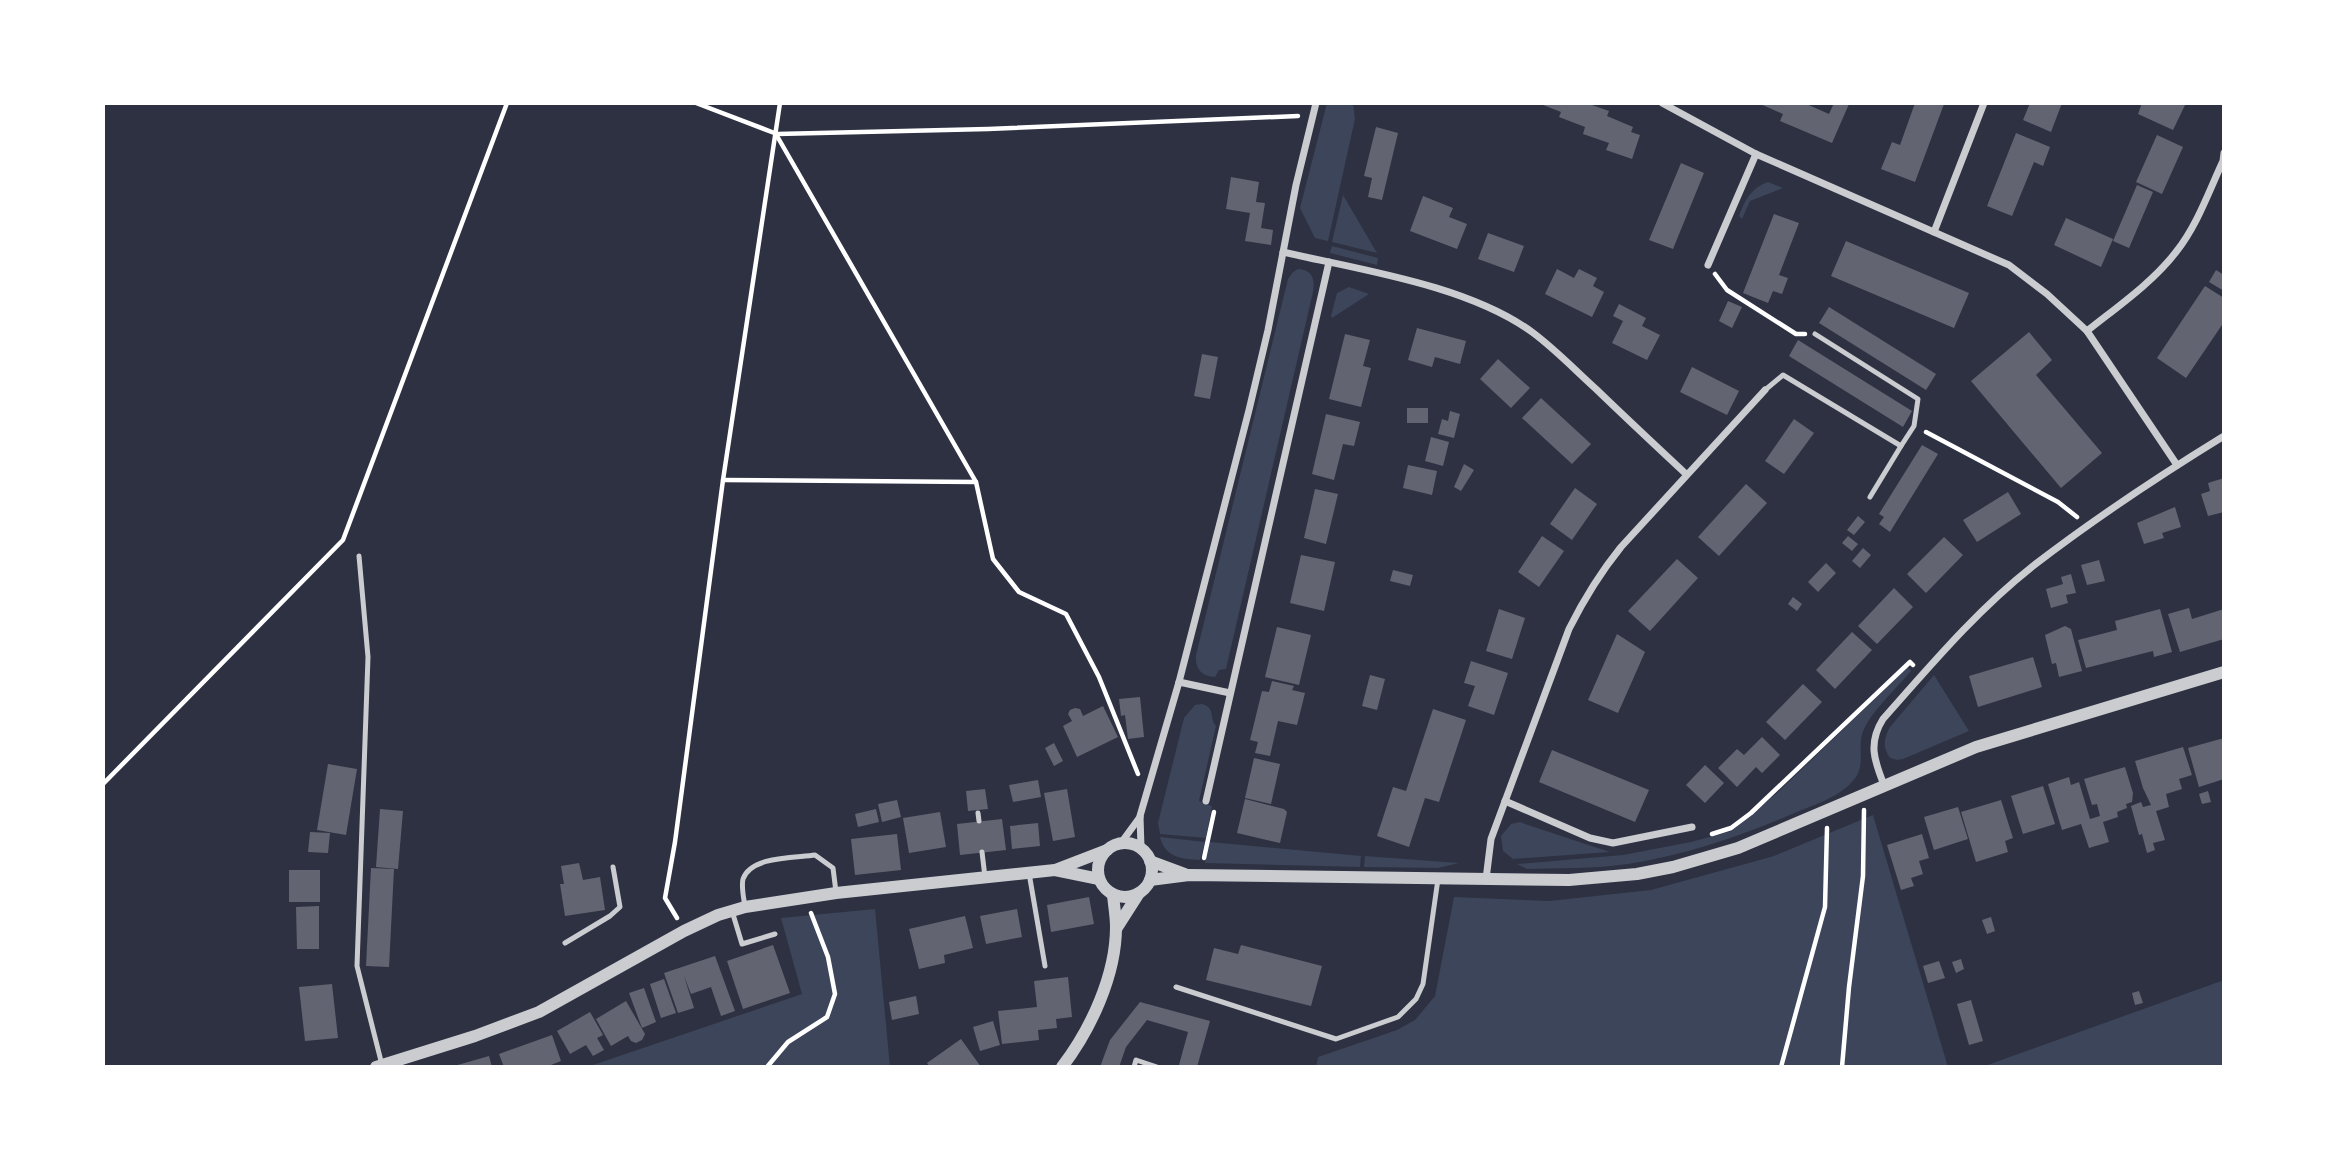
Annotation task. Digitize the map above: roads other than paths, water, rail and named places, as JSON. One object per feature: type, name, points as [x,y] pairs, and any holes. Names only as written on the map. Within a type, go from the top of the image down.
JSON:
[{"type":"street","points":[[1195,875],[1150,861],[1140,848],[1140,816],[1179,682],[1255,384],[1296,185],[1316,103]]},
{"type":"street","points":[[1662,103],[1756,154],[2009,265],[2047,293],[2087,331],[2177,465]]},
{"type":"street","points":[[1934,232],[1984,103]]},
{"type":"street","points":[[1709,265],[1756,154]]},
{"type":"street","points":[[2087,331],[2136,292],[2176,252],[2200,209],[2223,158]]},
{"type":"street","points":[[1283,252],[1406,279],[1451,293],[1500,313],[1531,331],[1558,353],[1686,474]]},
{"type":"street","points":[[1206,801],[1329,262]]},
{"type":"street","points":[[1486,879],[1491,839],[1569,629],[1584,600],[1599,574],[1621,547],[1765,390]]},
{"type":"street","points":[[1884,785],[1874,761],[1872,746],[1875,731],[1922,674],[1977,617],[2032,567],[2177,465],[2224,436]]},
{"type":"street","points":[[1150,880],[1195,875],[1569,880],[1637,874],[1673,867],[1738,848],[1976,747],[2224,672]]},
{"type":"street","points":[[1179,682],[1230,693]]},
{"type":"street","points":[[1505,801],[1590,838],[1613,843],[1692,827]]},
{"type":"street","points":[[379,1066],[475,1036],[539,1012],[684,931],[739,909],[804,896],[1055,870],[1121,843],[1140,816]]},
{"type":"street","points":[[1121,843],[1140,848]]},
{"type":"street","points":[[1107,850],[1099,860],[1099,879],[1105,889],[1113,895],[1130,897],[1139,893]]},
{"type":"street","points":[[1116,929],[1150,880],[1150,861]]},
{"type":"street","points":[[1055,870],[1099,879]]},
{"type":"street","points":[[1062,1067],[1100,1002],[1116,929],[1113,895]]},
{"type":"lane","points":[[1815,334],[1918,399],[1914,426],[1870,497]]},
{"type":"lane","points":[[1765,390],[1783,375],[1901,446]]},
{"type":"lane","points":[[359,556],[368,657],[357,965],[379,1066]]},
{"type":"lane","points":[[978,813],[979,821]]},
{"type":"lane","points":[[982,852],[985,877]]},
{"type":"lane","points":[[775,934],[742,944],[739,909],[742,882],[749,869],[766,862],[815,855],[834,868],[836,893]]},
{"type":"lane","points":[[565,943],[620,907],[613,867]]},
{"type":"lane","points":[[1029,873],[1045,966]]},
{"type":"lane","points":[[1176,987],[1336,1039],[1398,1017],[1416,999],[1423,984],[1438,879]]},
{"type":"lane","points":[[1134,1067],[1136,1060],[1157,1067]]}]
